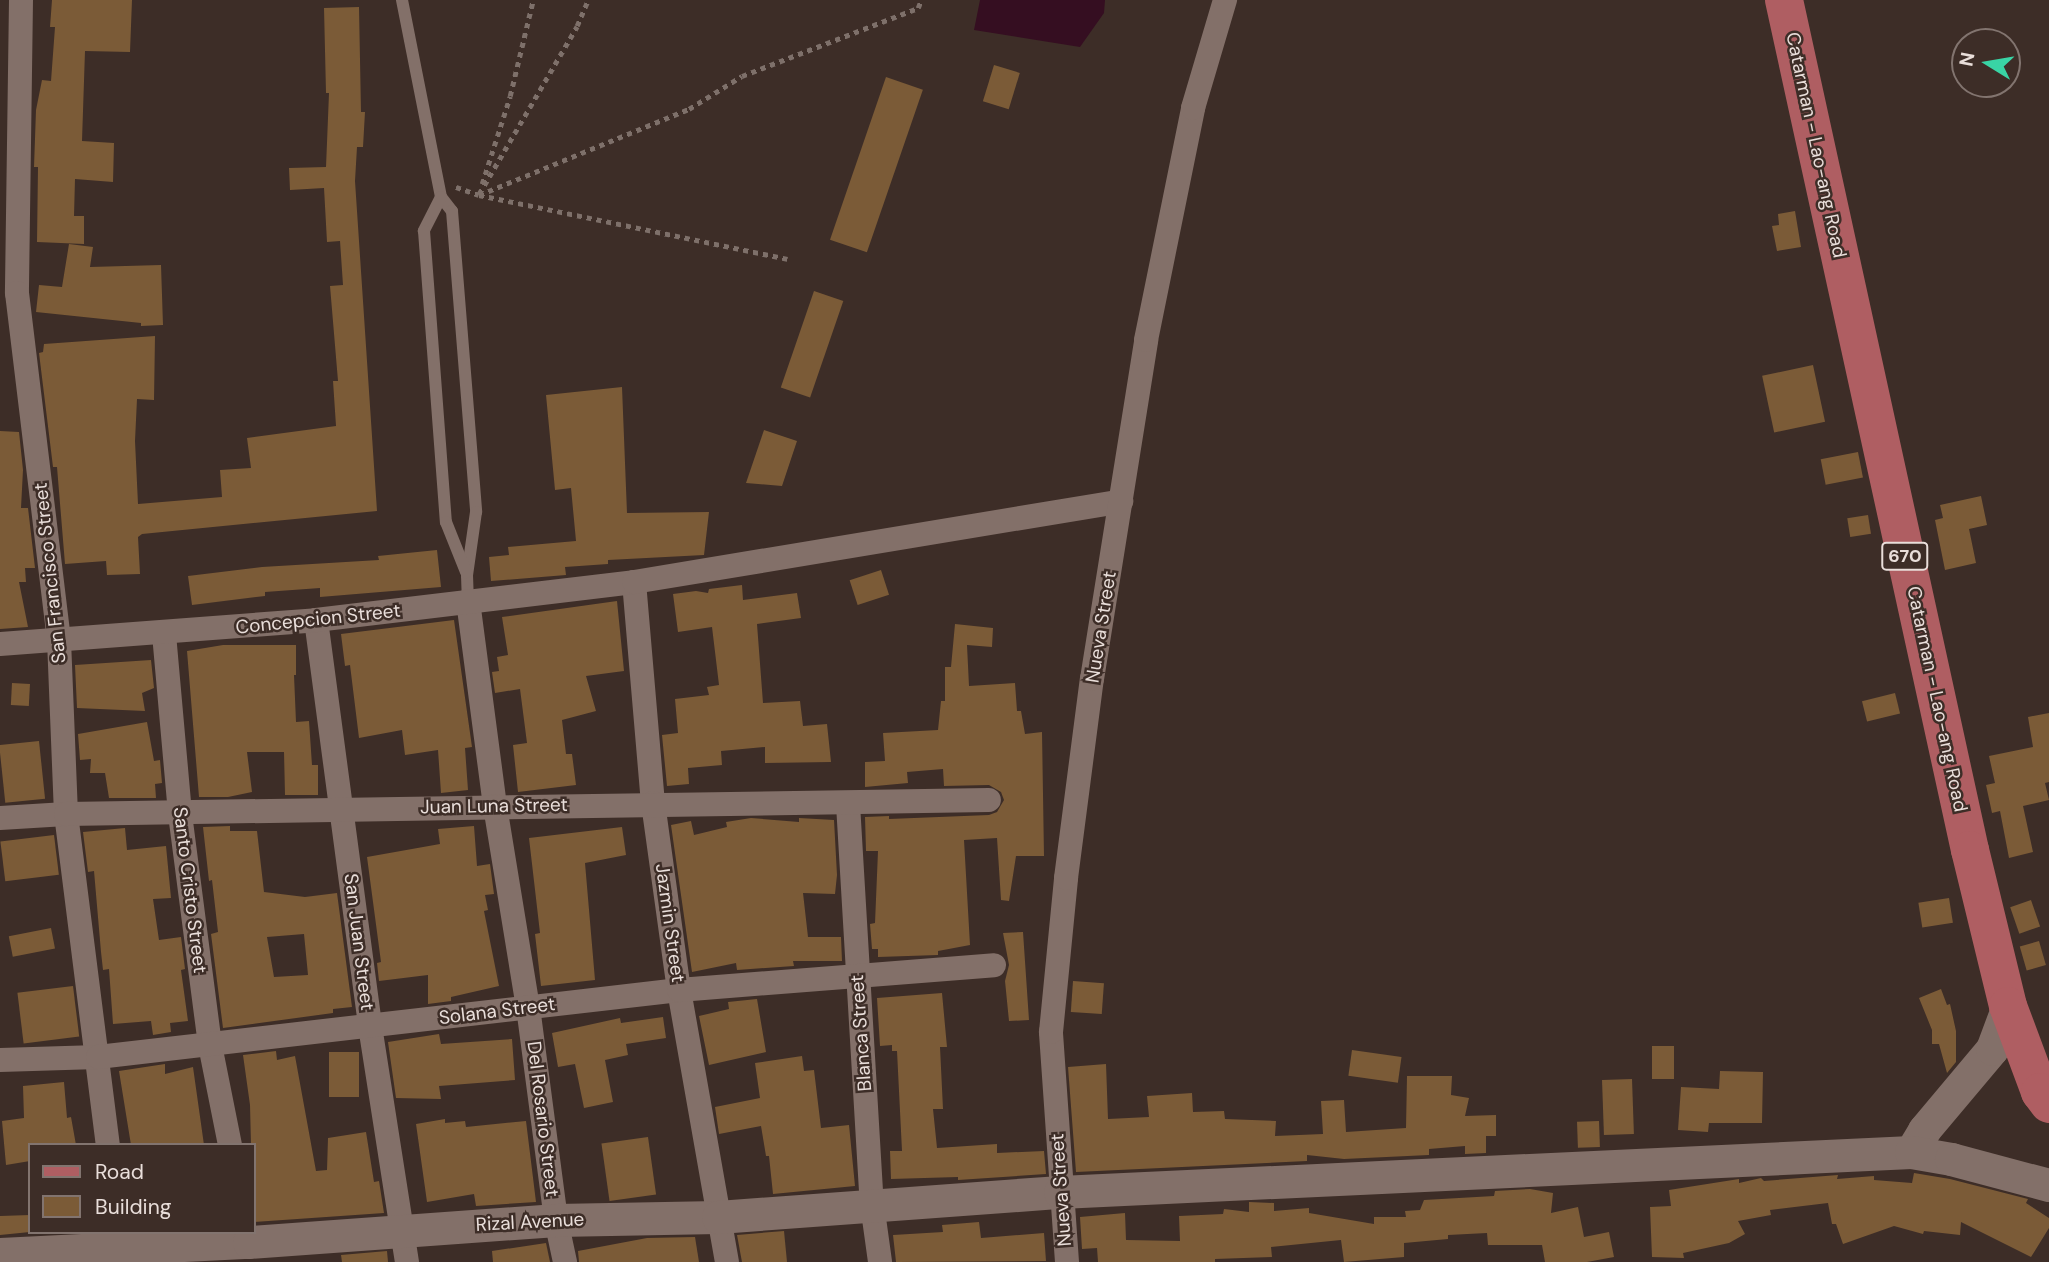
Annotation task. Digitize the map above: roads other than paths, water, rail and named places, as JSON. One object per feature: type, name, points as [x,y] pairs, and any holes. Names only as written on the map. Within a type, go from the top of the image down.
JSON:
[{"type":"main road","name":"Catarman - Lao-ang Road","points":[[1784,0],[1970,850],[2008,1006],[2040,1092],[2049,1104]]},
{"type":"street","name":"San Francisco Street","points":[[21,0],[18,293],[59,640],[66,814],[108,1143]]},
{"type":"street","name":"Nueva Street","points":[[1067,1262],[1060,1192],[1051,1032],[1066,878],[1092,679],[1146,340],[1193,108],[1225,0]]},
{"type":"street","name":"Concepcion Street","points":[[0,644],[316,621],[634,582],[1121,501]]},
{"type":"street","name":"Jazmin Street","points":[[634,582],[653,803],[679,990],[727,1262]]},
{"type":"street","name":"Del Rosario Street","points":[[468,601],[495,806],[528,1007],[556,1220],[565,1262]]},
{"type":"street","name":"San Juan Street","points":[[316,621],[370,1026],[404,1246]]},
{"type":"street","name":"Santo Cristo Street","points":[[164,634],[180,814],[210,1045],[230,1143]]},
{"type":"street","name":"Juan Luna Street","points":[[0,818],[66,814],[180,814],[653,803],[848,804],[989,800]]},
{"type":"street","name":"Blanca Street","points":[[848,804],[872,1204],[880,1262]]},
{"type":"street","name":"Solana Street","points":[[0,1060],[98,1057],[679,990],[994,965]]},
{"type":"street","points":[[1910,1152],[1924,1130],[1992,1049],[2008,1006]]},
{"type":"street","name":"Rizal Avenue","points":[[0,1254],[120,1247],[404,1246],[556,1220],[718,1217],[1060,1192],[1910,1152],[1951,1159],[2049,1185]]},
{"type":"lane","points":[[402,0],[441,197],[452,211],[476,512],[467,575],[468,601]]},
{"type":"lane","points":[[441,197],[424,231],[446,522],[467,575]]}]
